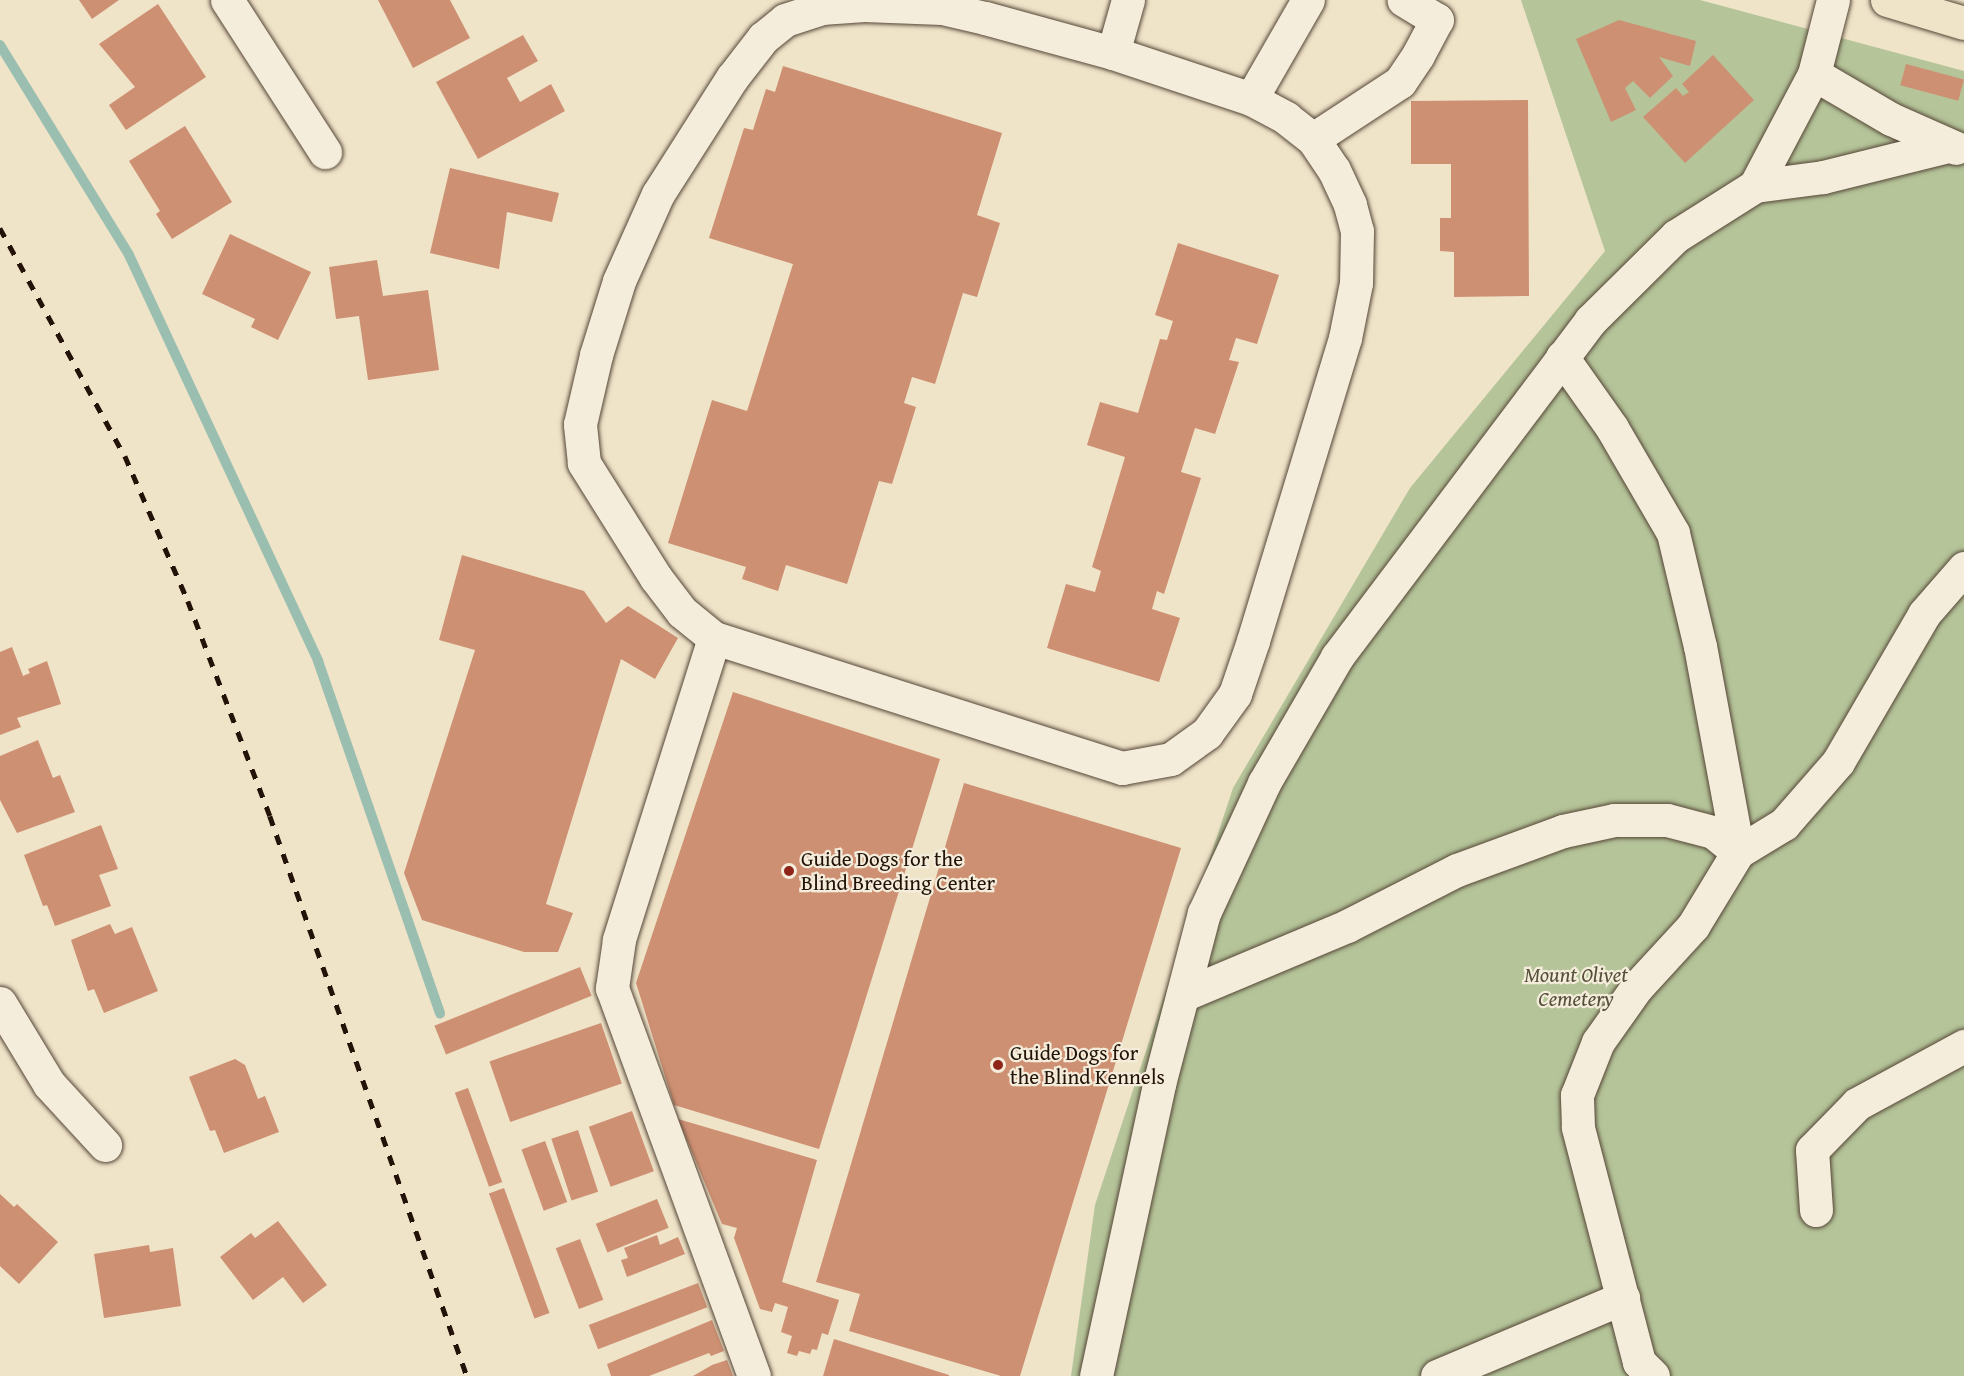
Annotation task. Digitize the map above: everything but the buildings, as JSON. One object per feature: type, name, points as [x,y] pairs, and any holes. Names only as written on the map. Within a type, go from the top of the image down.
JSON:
[{"type":"main road","points":[[1887,0],[1964,23]]},
{"type":"street","points":[[226,0],[325,152]]},
{"type":"street","points":[[1113,54],[1128,0]]},
{"type":"street","points":[[1251,99],[1308,0]]},
{"type":"street","points":[[1313,139],[1400,82],[1418,55],[1437,20],[1404,0]]},
{"type":"street","points":[[1755,186],[1814,74],[1833,0]]},
{"type":"street","points":[[824,4],[923,6],[1004,11],[1113,54],[1251,99],[1286,118],[1313,139],[1334,170],[1350,205],[1357,231],[1356,283],[1327,402],[1235,694],[1208,733],[1171,759],[1122,768],[714,638],[682,612],[623,530],[584,463],[580,424],[596,355],[620,282],[658,194],[732,78],[763,38],[785,20],[824,4]]},
{"type":"street","points":[[1814,74],[1956,148]]},
{"type":"street","points":[[1096,1376],[1159,1084],[1209,902],[1264,783],[1337,657],[1590,321],[1676,236],[1755,186],[1823,177],[1956,148]]},
{"type":"street","points":[[1562,357],[1612,428],[1673,533],[1700,646],[1738,852]]},
{"type":"street","points":[[1653,1376],[1639,1362],[1588,1178],[1578,1127],[1577,1095],[1598,1042],[1637,987],[1693,926],[1738,852],[1784,824],[1838,762],[1924,614],[1964,568]]},
{"type":"street","points":[[714,638],[619,940],[612,988],[754,1376]]},
{"type":"street","points":[[1183,995],[1347,926],[1457,870],[1563,831],[1614,820],[1667,820],[1713,832],[1738,852]]},
{"type":"street","points":[[0,1003],[49,1084],[105,1145]]},
{"type":"street","points":[[1816,1210],[1812,1150],[1857,1104],[1964,1046]]},
{"type":"street","points":[[1437,1376],[1623,1298]]},
{"type":"green space","name":"Mount Olivet Cemetery","points":[[1521,0],[1700,0],[1964,71],[1964,1376],[1071,1376],[1095,1205],[1233,788],[1410,488],[1605,251]]},
{"type":"waterway","points":[[0,45],[129,255],[318,661],[440,1014]]},
{"type":"railway","points":[[0,228],[125,456],[188,601],[270,816],[467,1376]]},
{"type":"place","name":"Guide Dogs for the Blind Breeding Center","points":[[789,871]]},
{"type":"place","name":"Guide Dogs for the Blind Kennels","points":[[998,1065]]}]
